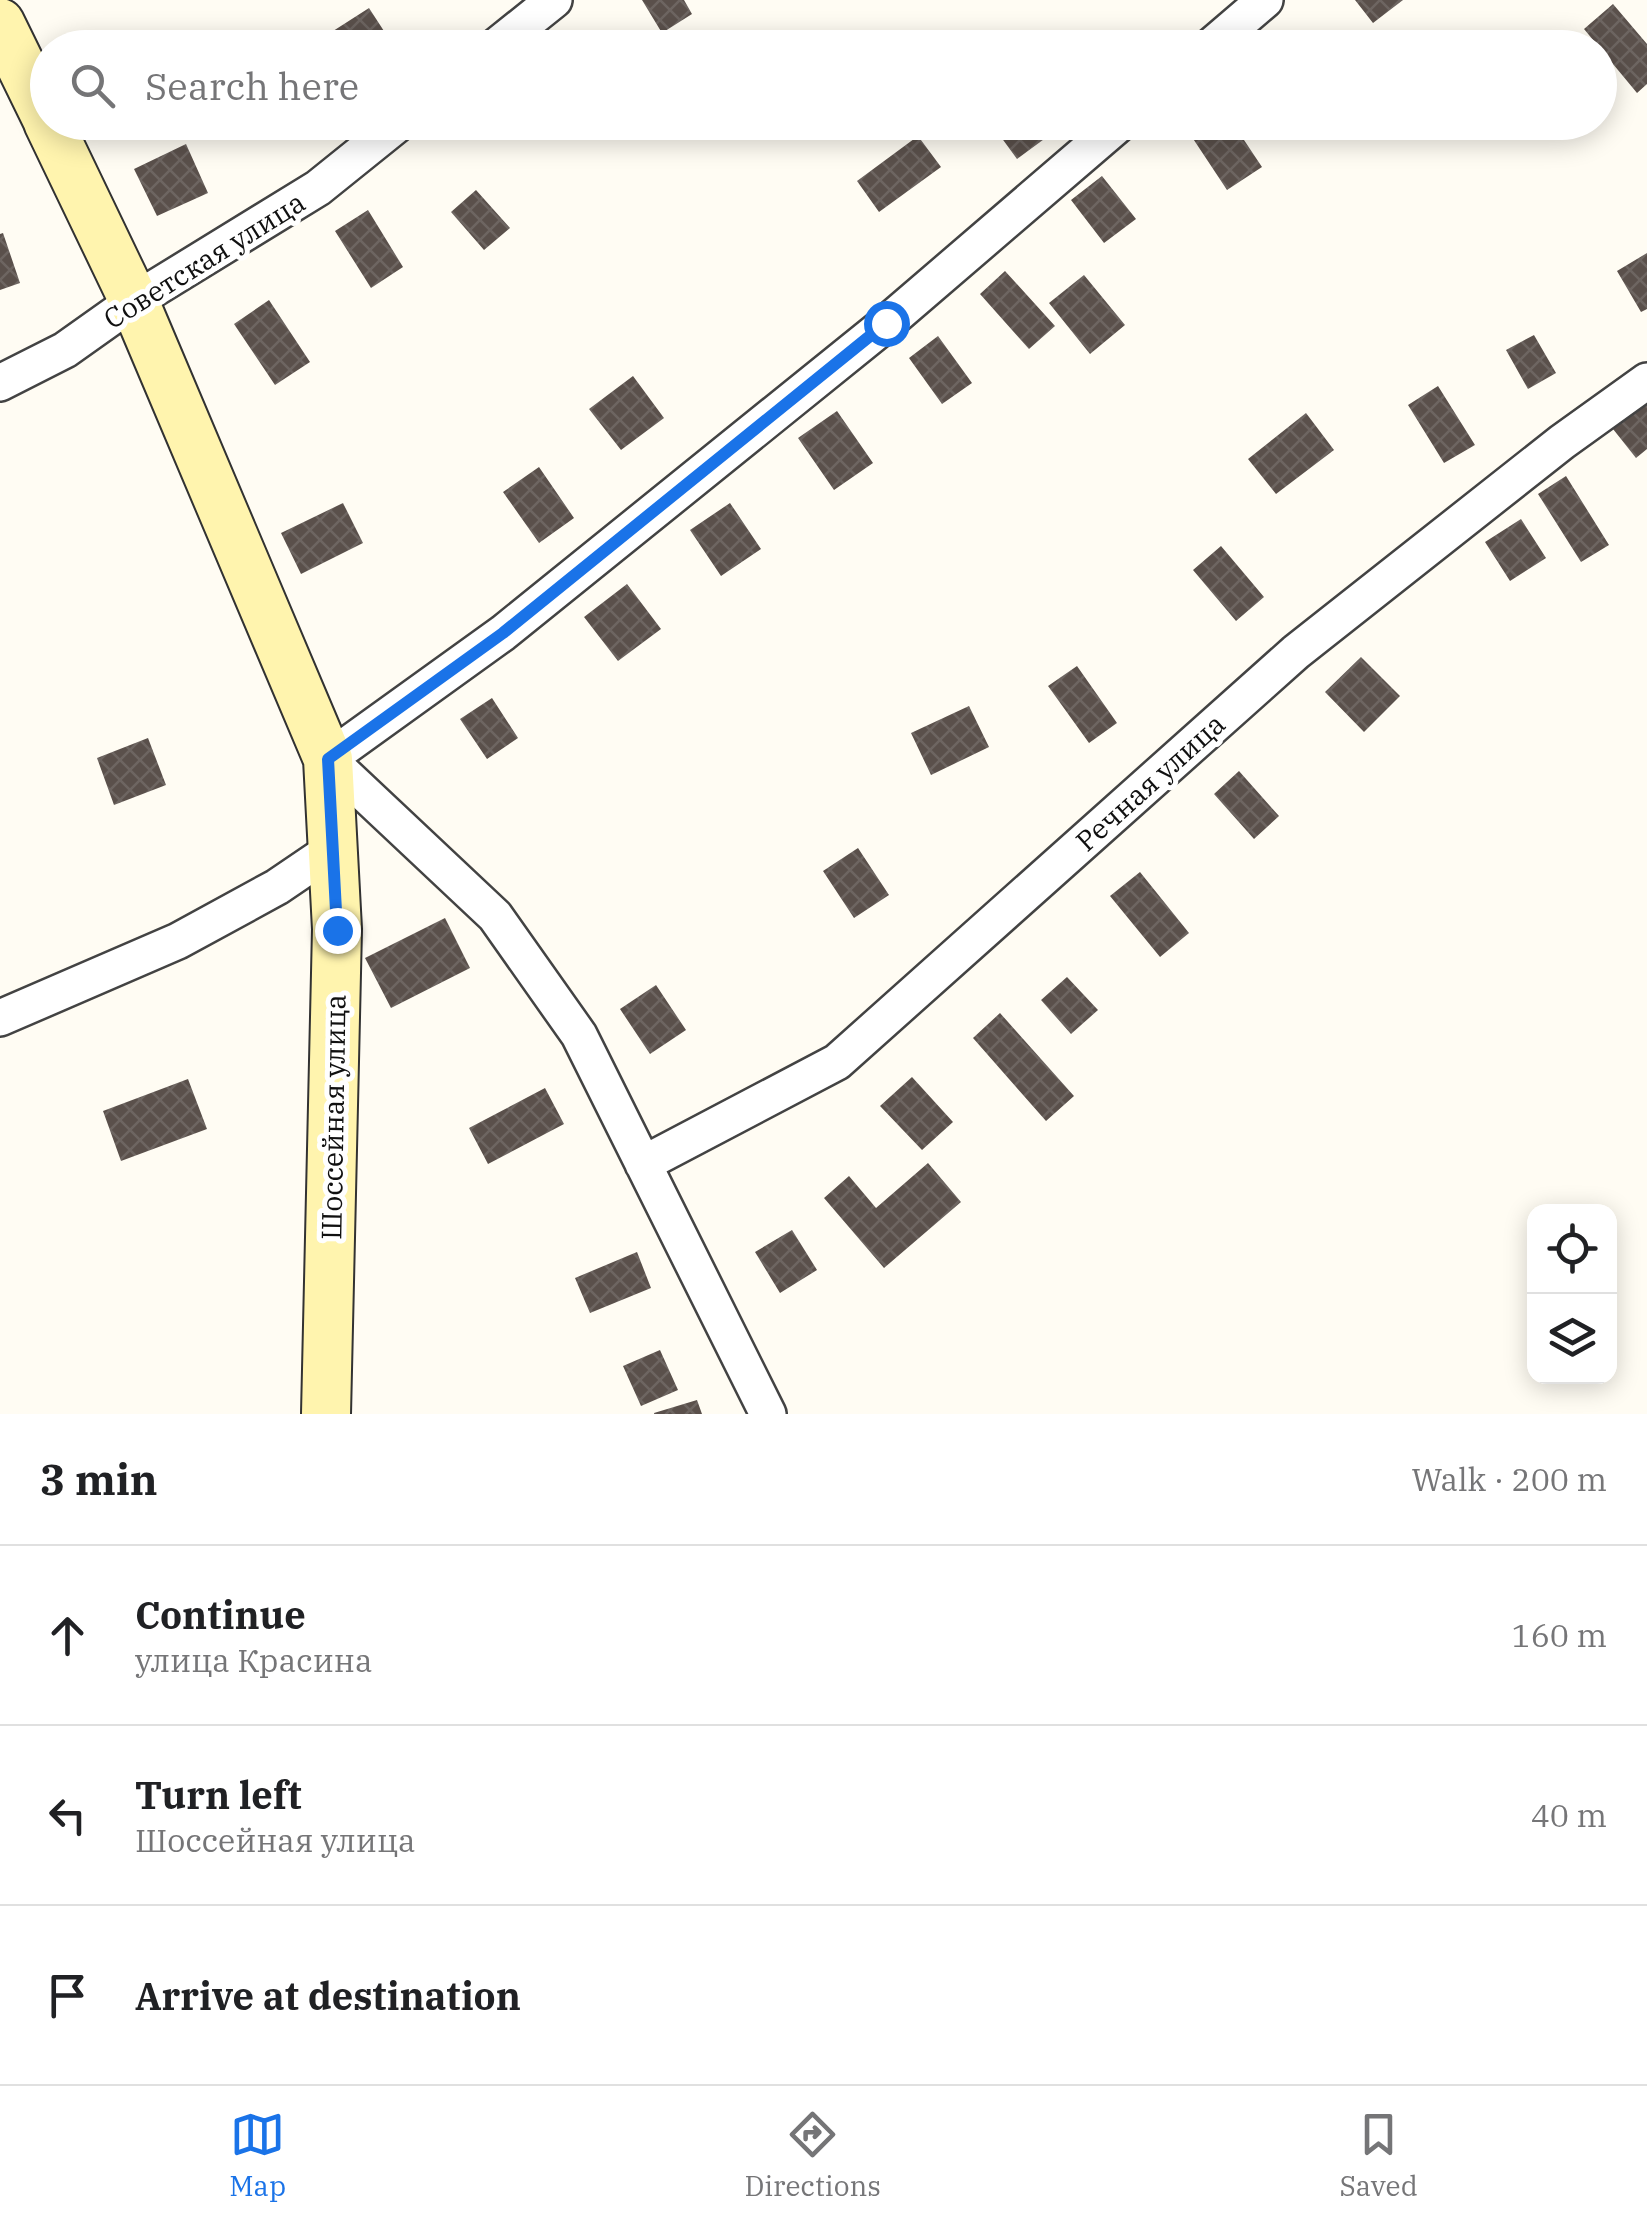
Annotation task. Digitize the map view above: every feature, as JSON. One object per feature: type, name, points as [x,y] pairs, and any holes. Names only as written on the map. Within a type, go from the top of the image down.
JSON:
[{"type":"main road","points":[[0,22],[30,84]]},
{"type":"main road","points":[[57,140],[134,301],[328,759]]},
{"type":"main road","name":"Шоссейная улица","points":[[326,1414],[337,930],[328,759]]},
{"type":"street","points":[[516,30],[554,0]]},
{"type":"street","points":[[1230,30],[1265,0]]},
{"type":"street","name":"Советская улица","points":[[0,384],[64,350],[134,301],[318,188],[378,140]]},
{"type":"street","points":[[768,1414],[578,1035],[495,916],[328,759],[503,633],[886,323],[1101,140]]},
{"type":"street","name":"Речная улица","points":[[643,1164],[837,1062],[1296,652],[1562,442],[1647,381]]},
{"type":"street","points":[[0,1018],[178,941],[277,887],[332,849]]},
{"type":"building","points":[[642,0],[684,0],[692,14],[660,30]]},
{"type":"building","points":[[1355,0],[1403,0],[1373,23]]},
{"type":"building","points":[[1613,4],[1647,44],[1647,84],[1637,93],[1617,69],[1617,30],[1584,29]]},
{"type":"building","points":[[369,8],[383,30],[335,30]]},
{"type":"building","points":[[913,140],[921,140],[941,167],[879,212],[857,181]]},
{"type":"building","points":[[1003,140],[1043,140],[1017,159]]},
{"type":"building","points":[[1194,140],[1244,140],[1262,167],[1227,190]]},
{"type":"building","points":[[186,144],[208,193],[157,216],[134,169]]},
{"type":"building","points":[[1102,176],[1136,219],[1104,243],[1071,200]]},
{"type":"building","points":[[476,190],[510,228],[484,250],[451,212]]},
{"type":"building","points":[[368,210],[403,267],[371,288],[335,231]]},
{"type":"building","points":[[3,233],[20,283],[0,290],[0,234]]},
{"type":"building","points":[[1647,253],[1647,309],[1641,312],[1617,271]]},
{"type":"building","points":[[1005,271],[1055,326],[1029,349],[980,294]]},
{"type":"building","points":[[1084,275],[1125,325],[1090,354],[1049,303]]},
{"type":"building","points":[[269,300],[310,362],[275,385],[234,324]]},
{"type":"building","points":[[1534,335],[1556,373],[1528,389],[1506,350]]},
{"type":"building","points":[[938,336],[972,383],[942,404],[909,358]]},
{"type":"building","points":[[633,376],[664,418],[621,450],[589,409]]},
{"type":"building","points":[[1438,386],[1475,445],[1444,463],[1408,405]]},
{"type":"building","points":[[1647,401],[1647,449],[1636,458],[1613,429]]},
{"type":"building","points":[[837,411],[873,463],[834,490],[798,438]]},
{"type":"building","points":[[1306,413],[1334,450],[1276,494],[1248,459]]},
{"type":"building","points":[[539,467],[574,518],[539,543],[503,492]]},
{"type":"building","points":[[1566,476],[1609,545],[1581,562],[1538,494]]},
{"type":"building","points":[[343,503],[363,543],[301,574],[281,533]]},
{"type":"building","points":[[730,503],[761,549],[721,576],[690,530]]},
{"type":"building","points":[[1521,519],[1546,558],[1510,581],[1485,542]]},
{"type":"building","points":[[1221,546],[1264,597],[1236,621],[1193,570]]},
{"type":"building","points":[[627,584],[661,629],[618,661],[584,617]]},
{"type":"building","points":[[1361,657],[1400,696],[1364,732],[1325,692]]},
{"type":"building","points":[[1077,666],[1117,723],[1089,743],[1048,686]]},
{"type":"building","points":[[492,698],[518,738],[487,759],[460,719]]},
{"type":"building","points":[[969,706],[989,747],[931,775],[911,733]]},
{"type":"building","points":[[148,738],[166,785],[114,805],[97,758]]},
{"type":"building","points":[[1239,771],[1279,816],[1254,839],[1214,794]]},
{"type":"building","points":[[858,848],[889,895],[854,918],[823,871]]},
{"type":"building","points":[[1140,872],[1189,933],[1160,957],[1110,896]]},
{"type":"building","points":[[445,918],[470,968],[391,1008],[365,958]]},
{"type":"building","points":[[1067,977],[1098,1010],[1071,1034],[1041,1000]]},
{"type":"building","points":[[656,985],[686,1030],[650,1054],[620,1009]]},
{"type":"building","points":[[1000,1013],[1074,1096],[1046,1121],[973,1038]]},
{"type":"building","points":[[912,1077],[953,1122],[922,1150],[880,1106]]},
{"type":"building","points":[[188,1079],[207,1129],[121,1161],[103,1111]]},
{"type":"building","points":[[545,1088],[564,1124],[488,1164],[469,1128]]},
{"type":"building","points":[[928,1163],[961,1202],[884,1268],[824,1198],[849,1176],[876,1208]]},
{"type":"building","points":[[792,1230],[817,1270],[780,1293],[755,1252]]},
{"type":"building","points":[[637,1252],[651,1288],[590,1313],[575,1278]]},
{"type":"building","points":[[660,1350],[678,1390],[641,1406],[623,1366]]},
{"type":"building","points":[[697,1400],[702,1414],[654,1414],[654,1413]]},
{"type":"route","points":[[337,930],[328,759],[503,633],[886,323]]}]
